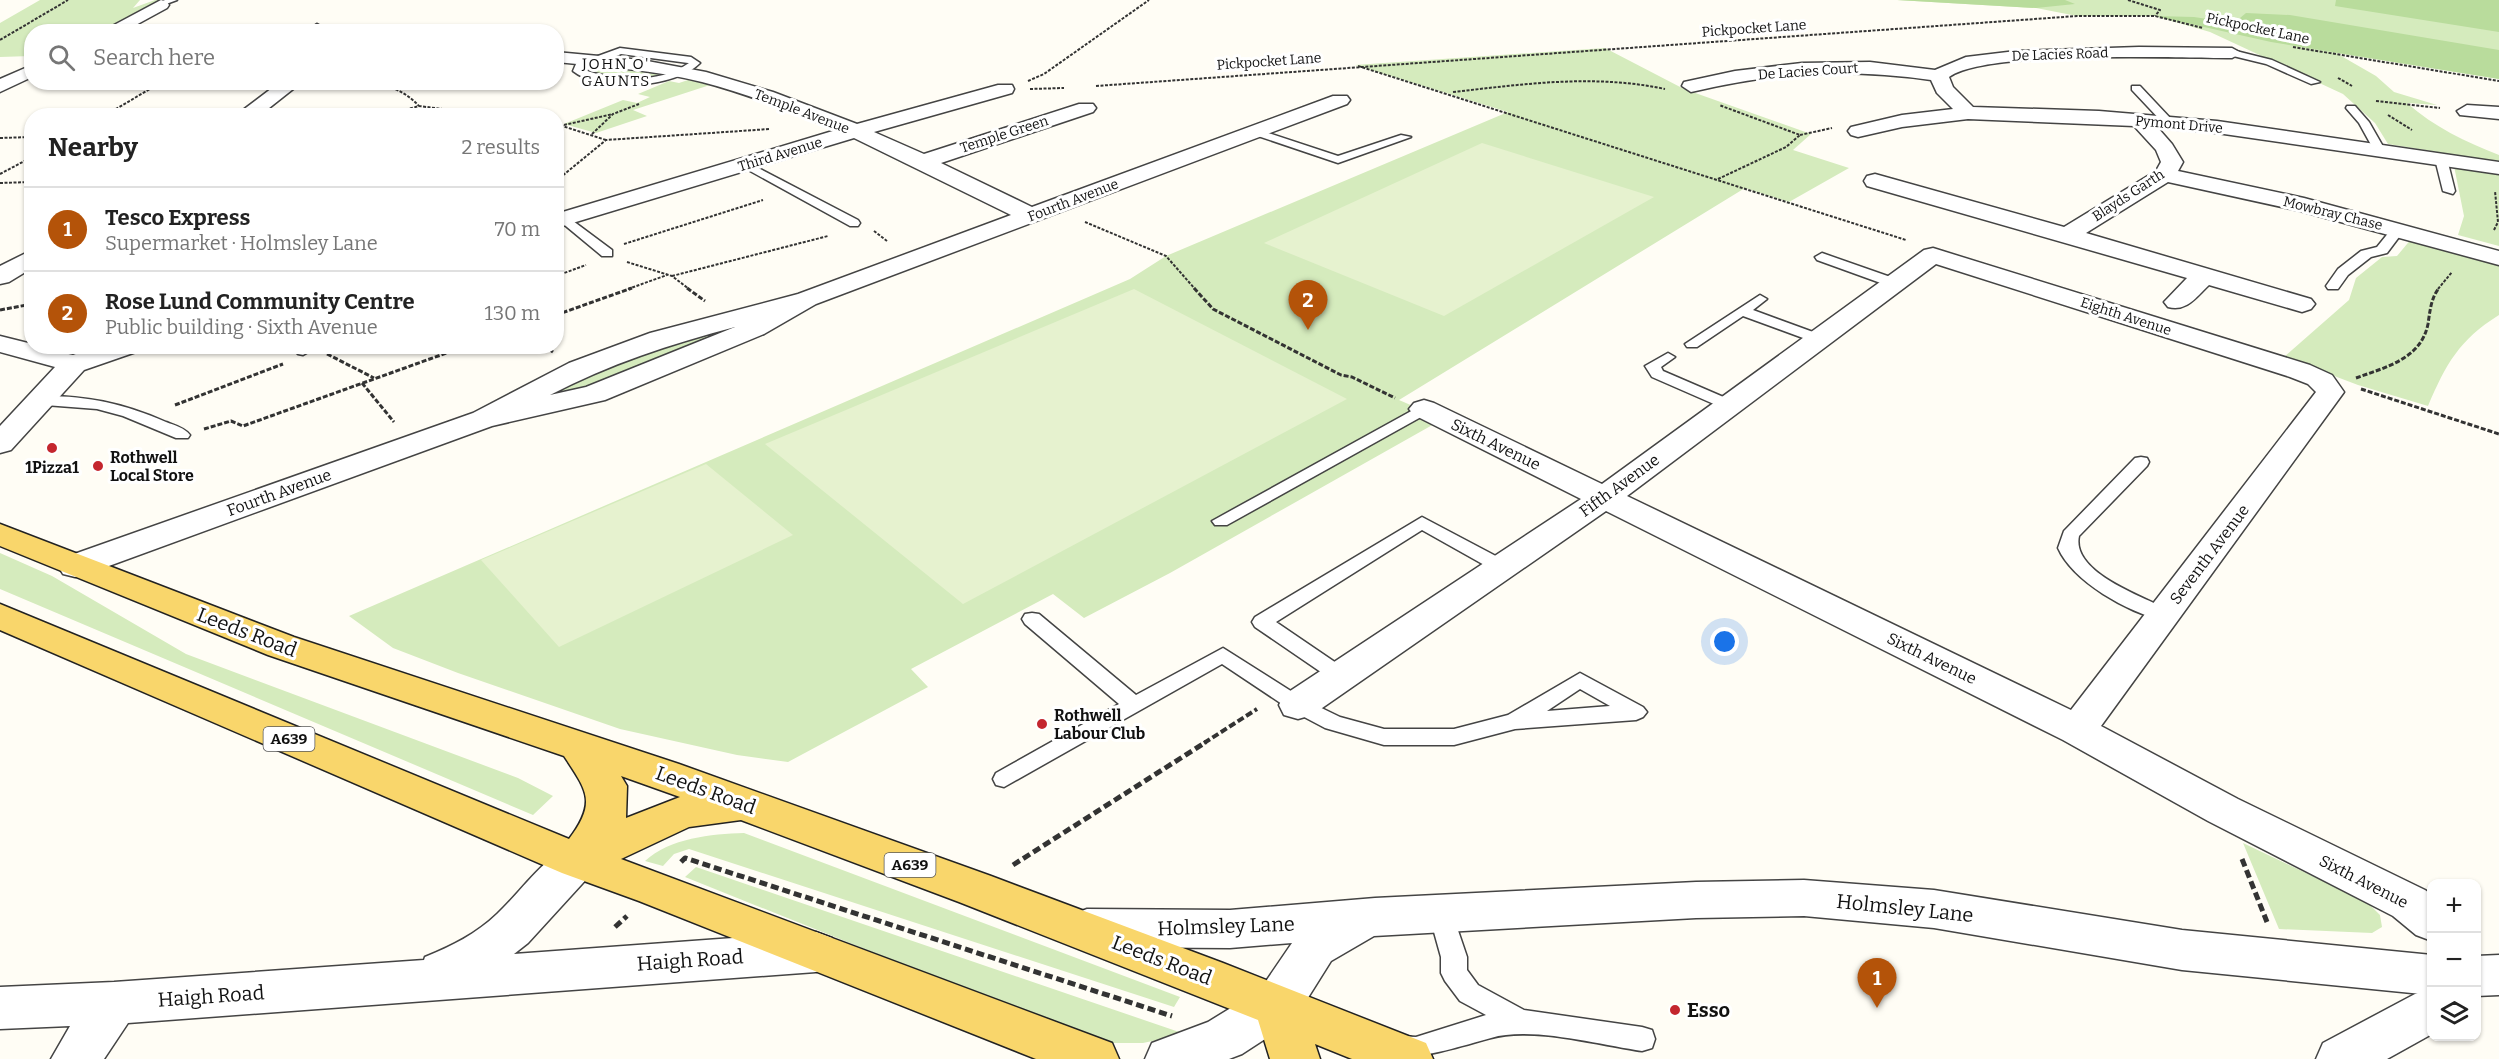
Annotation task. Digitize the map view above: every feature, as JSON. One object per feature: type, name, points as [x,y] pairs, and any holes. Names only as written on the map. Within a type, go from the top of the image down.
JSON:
[{"type":"main road","name":"Leeds Road","points":[[0,534],[75,566],[281,646],[744,804],[975,889],[1206,976],[1394,1053]]},
{"type":"main road","name":"A639","points":[[0,616],[578,861],[655,888],[1094,1059]]},
{"type":"main road","points":[[578,746],[606,786],[605,823],[578,861]]},
{"type":"main road","points":[[578,861],[637,831],[684,812],[744,804]]},
{"type":"main road","points":[[1277,1005],[1295,1059]]},
{"type":"street","points":[[125,24],[167,3]]},
{"type":"street","name":"De Lacies Road","points":[[1939,76],[1950,68],[1966,62],[2016,56],[2139,52],[2232,53]]},
{"type":"street","name":"Temple Avenue","points":[[564,58],[593,60],[726,82],[855,131],[1041,212]]},
{"type":"street","name":"De Lacies Court","points":[[1700,80],[1831,67],[1871,67],[1939,76]]},
{"type":"street","points":[[1939,76],[1944,89],[1968,113]]},
{"type":"street","points":[[0,86],[24,80]]},
{"type":"street","name":"Third Avenue","points":[[564,219],[855,131],[1005,89]]},
{"type":"street","points":[[256,108],[282,90]]},
{"type":"street","name":"Fourth Avenue","points":[[483,419],[579,369],[660,339],[807,299],[1340,100]]},
{"type":"street","name":"Temple Green","points":[[922,162],[1086,108]]},
{"type":"street","points":[[2467,111],[2499,113]]},
{"type":"street","name":"Pymont Drive","points":[[1858,131],[1902,121],[1968,113],[2140,120],[2379,150],[2496,168]]},
{"type":"street","name":"Blayds Garth","points":[[2067,235],[2165,175],[2172,162],[2165,148],[2140,120]]},
{"type":"street","name":"Mowbray Chase","points":[[2165,175],[2399,229],[2491,255]]},
{"type":"street","name":"Blayds Garth","points":[[1875,181],[1957,195],[2067,235],[2203,277],[2302,304]]},
{"type":"street","name":"Fifth Avenue","points":[[1287,699],[1341,676],[1605,497],[1933,255]]},
{"type":"street","name":"Eighth Avenue","points":[[1933,255],[2324,382]]},
{"type":"street","points":[[0,277],[24,262]]},
{"type":"street","points":[[2177,302],[2203,277]]},
{"type":"street","name":"Fourth Avenue","points":[[75,566],[483,419],[595,394],[755,328],[807,299]]},
{"type":"street","points":[[0,344],[24,350]]},
{"type":"street","points":[[39,354],[74,363]]},
{"type":"street","points":[[0,444],[74,363],[102,354]]},
{"type":"street","name":"Seventh Avenue","points":[[2077,730],[2330,392],[2324,382]]},
{"type":"street","name":"Sixth Avenue","points":[[1424,409],[2077,730],[2223,810],[2409,903],[2427,918]]},
{"type":"street","name":"Haigh Road","points":[[421,980],[475,958],[512,929],[578,861]]},
{"type":"street","name":"Holmsley Lane","points":[[1076,928],[1230,929],[1376,917],[1696,900],[1804,898],[1934,909],[2182,950],[2283,962],[2427,975]]},
{"type":"street","name":"Holmsley Lane","points":[[1170,1059],[1225,1038],[1277,1005],[1315,947],[1342,930],[1376,917]]},
{"type":"street","name":"Haigh Road","points":[[0,1008],[114,1003],[816,952]]},
{"type":"street","points":[[76,1059],[114,1003]]},
{"type":"street","points":[[2341,1059],[2427,1012]]},
{"type":"lane","points":[[2232,53],[2268,62],[2315,82]]},
{"type":"lane","points":[[2136,88],[2168,122]]},
{"type":"lane","points":[[2351,108],[2364,122],[2379,150]]},
{"type":"lane","points":[[1256,132],[1338,160],[1405,137]]},
{"type":"lane","points":[[2441,159],[2449,191]]},
{"type":"lane","points":[[745,164],[858,224]]},
{"type":"lane","points":[[564,222],[609,254]]},
{"type":"lane","points":[[2334,286],[2343,272],[2366,254],[2382,249],[2399,229]]},
{"type":"lane","points":[[1822,257],[1894,283]]},
{"type":"lane","points":[[1692,344],[1761,299]]},
{"type":"lane","points":[[1742,310],[1819,339]]},
{"type":"lane","points":[[1668,357],[1653,366],[1657,374],[1729,405]]},
{"type":"lane","points":[[38,401],[95,402],[119,407],[183,435]]},
{"type":"lane","points":[[1221,521],[1424,409]]},
{"type":"lane","points":[[2141,462],[2070,535],[2066,542],[2066,551],[2083,571],[2164,615]]},
{"type":"lane","points":[[1341,676],[1262,622],[1422,522],[1502,567]]},
{"type":"lane","points":[[1032,619],[1134,706]]},
{"type":"lane","points":[[1004,779],[1223,655],[1287,699],[1334,723],[1384,737],[1454,737],[1515,721]]},
{"type":"lane","points":[[1441,914],[1454,957],[1454,973],[1469,993],[1520,1021]]},
{"type":"lane","points":[[1394,1053],[1416,1049],[1492,1025],[1520,1021],[1642,1039]]},
{"type":"path","points":[[27,24],[68,0]]},
{"type":"path","points":[[1005,89],[1044,74],[1149,0]]},
{"type":"path","points":[[2128,0],[2160,10],[2155,16]]},
{"type":"path","points":[[2140,2],[2147,0]]},
{"type":"path","name":"Pickpocket Lane","points":[[1088,86],[1355,65],[2077,16],[2155,16],[2205,28]]},
{"type":"path","points":[[0,40],[24,26]]},
{"type":"path","name":"Pickpocket Lane","points":[[2284,46],[2499,81]]},
{"type":"path","points":[[1355,65],[1921,244],[1933,255]]},
{"type":"path","points":[[1449,93],[1603,79],[1667,90]]},
{"type":"path","points":[[1005,89],[1065,88]]},
{"type":"path","points":[[118,108],[148,90]]},
{"type":"path","points":[[403,90],[409,92],[419,106]]},
{"type":"path","points":[[2369,100],[2467,111]]},
{"type":"path","points":[[1717,104],[1800,135],[1786,147],[1718,179]]},
{"type":"path","points":[[412,108],[419,106],[434,108]]},
{"type":"path","points":[[564,125],[613,114]]},
{"type":"path","points":[[564,125],[606,140],[770,129]]},
{"type":"path","points":[[0,138],[24,137]]},
{"type":"path","points":[[564,174],[606,140]]},
{"type":"path","points":[[0,174],[24,161]]},
{"type":"path","points":[[2324,382],[2354,379],[2403,360],[2425,338],[2434,294],[2456,267],[2491,255],[2498,222],[2496,168]]},
{"type":"path","points":[[0,183],[24,182]]},
{"type":"path","points":[[609,254],[794,190]]},
{"type":"path","points":[[1041,212],[1166,256],[1213,309],[1341,375],[1352,377],[1424,409]]},
{"type":"path","points":[[564,312],[670,275],[858,224],[911,260]]},
{"type":"path","points":[[609,254],[670,275],[730,319]]},
{"type":"path","points":[[564,273],[587,264]]},
{"type":"path","points":[[0,310],[24,306]]},
{"type":"path","points":[[327,354],[374,378]]},
{"type":"path","points":[[183,435],[231,421],[243,426],[443,354]]},
{"type":"path","points":[[144,418],[288,362]]},
{"type":"path","points":[[2324,382],[2358,388],[2499,434]]},
{"type":"path","points":[[362,383],[411,445]]},
{"type":"path","points":[[975,889],[1259,707],[1287,699]]},
{"type":"path","points":[[2223,810],[2283,962]]},
{"type":"path","points":[[574,968],[685,858],[1185,1020],[1206,976]]},
{"type":"green space","points":[[40,0],[140,0],[133,8],[155,0],[166,0],[114,24],[24,24],[24,56],[0,57],[0,23]]},
{"type":"green space","points":[[1897,0],[2499,0],[2499,79],[2336,53],[2376,76],[2394,92],[2437,105],[2407,103],[2451,133],[2499,155],[2499,162],[2388,144],[2375,123],[2343,94],[2210,32],[2155,16],[2077,16],[2036,8]]},
{"type":"green space","points":[[1897,0],[2065,0],[2075,4],[2036,8]]},
{"type":"green space","points":[[2336,0],[2499,0],[2499,32],[2335,6]]},
{"type":"green space","points":[[2246,13],[2290,15],[2499,50],[2499,79],[2271,42],[2155,16],[2194,17],[2234,23]]},
{"type":"green space","points":[[1605,48],[1684,89],[1811,134],[1793,150],[1849,168],[1789,202],[1745,188],[1399,400],[1443,419],[1170,573],[1084,618],[1053,594],[911,669],[928,687],[788,762],[737,755],[620,729],[393,648],[349,616],[1130,279],[1166,256],[1508,112],[1355,65]]},
{"type":"green space","points":[[596,65],[662,75],[647,79],[613,77],[588,68]]},
{"type":"green space","points":[[688,80],[710,85],[633,110],[647,116],[596,133],[564,124],[623,100],[637,103],[650,97],[638,94],[669,81],[679,83]]},
{"type":"green space","points":[[1482,143],[1654,197],[1444,316],[1264,243]]},
{"type":"green space","points":[[2454,166],[2499,174],[2499,246],[2458,235],[2464,216]]},
{"type":"green space","points":[[2412,238],[2499,264],[2499,315],[2485,324],[2455,354],[2428,406],[2358,385],[2284,357],[2349,300],[2356,278],[2382,257],[2397,256]]},
{"type":"green space","points":[[1134,289],[1347,399],[963,604],[765,444]]},
{"type":"green space","points":[[744,324],[590,390],[537,399],[628,356]]},
{"type":"green space","points":[[706,464],[793,535],[559,647],[481,560]]},
{"type":"green space","points":[[0,553],[52,576],[186,654],[518,778],[553,796],[533,815],[0,589]]},
{"type":"green space","points":[[744,833],[1180,997],[1174,1007],[689,849],[674,854],[663,866],[645,861],[655,853],[679,842],[705,836]]},
{"type":"green space","points":[[2243,843],[2367,902],[2380,915],[2382,927],[2372,933],[2279,929]]},
{"type":"green space","points":[[696,867],[1185,1034],[1143,1043],[1099,1043],[685,877]]},
{"type":"place","name":"Rose Lund Community Centre","points":[[1308,330]]},
{"type":"place","name":"1Pizza1","points":[[52,448]]},
{"type":"place","name":"Rothwell Local Store","points":[[98,466]]},
{"type":"place","name":"Rothwell Labour Club","points":[[1042,724]]},
{"type":"place","name":"Tesco Express","points":[[1877,1008]]},
{"type":"place","name":"Esso","points":[[1675,1010]]},
{"type":"district","name":"JOHN O' GAUNTS","points":[[616,72]]}]
